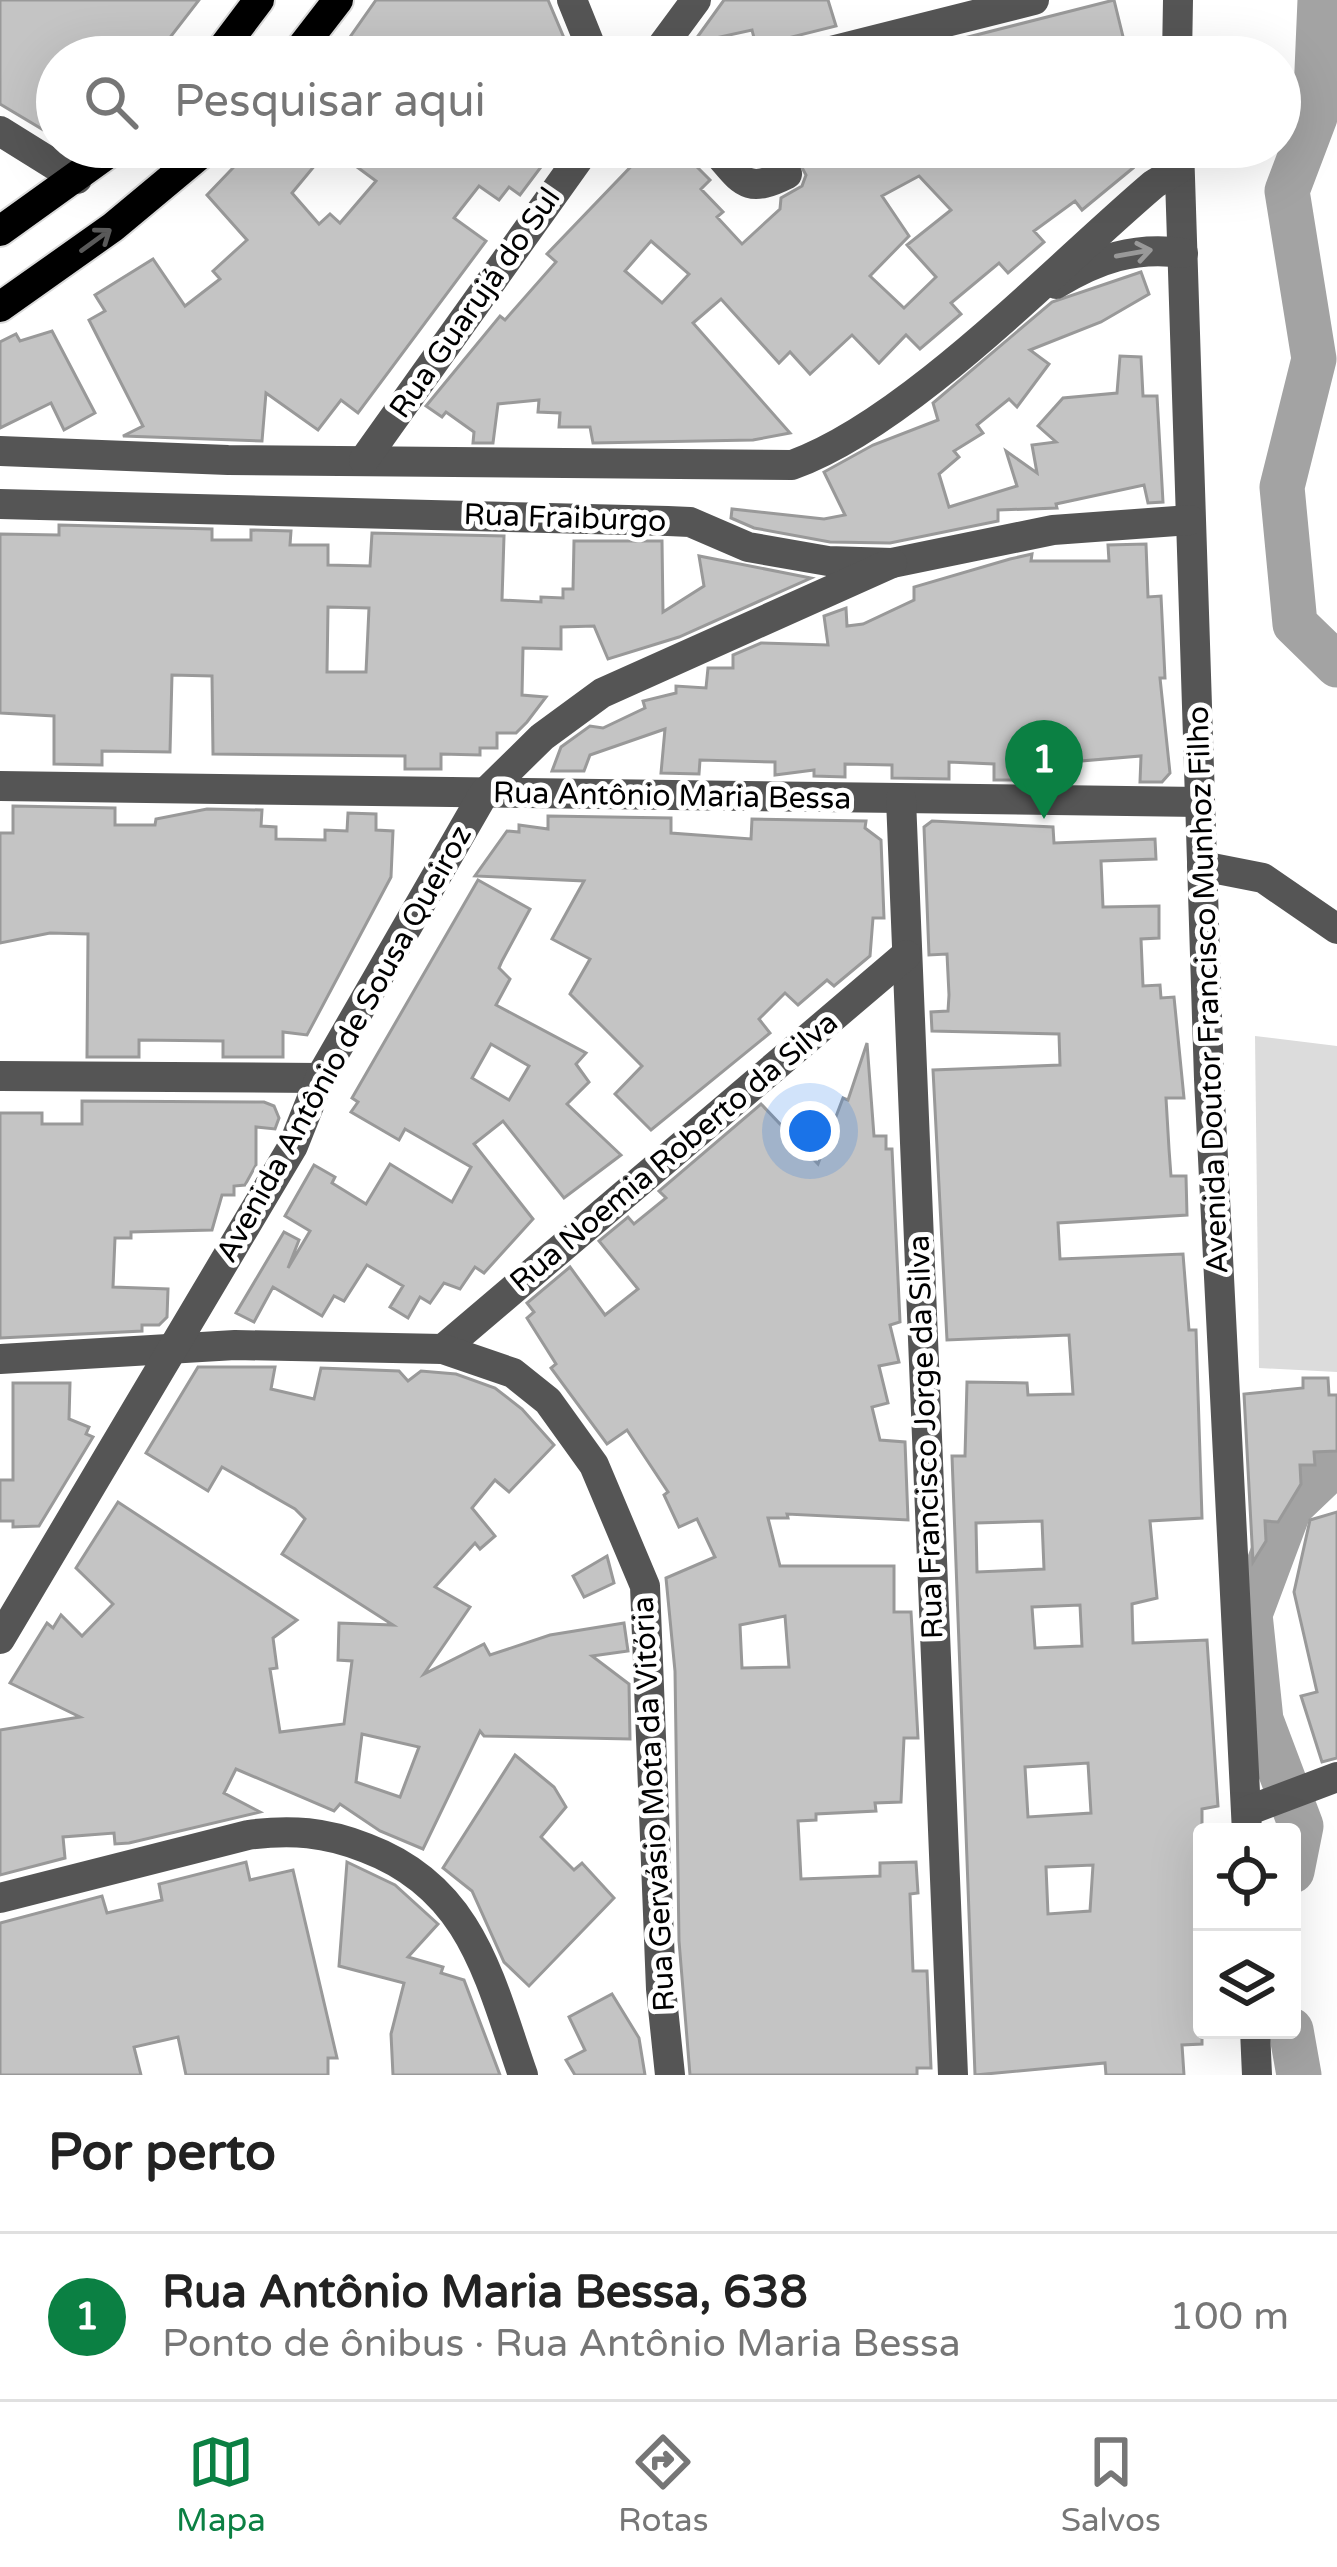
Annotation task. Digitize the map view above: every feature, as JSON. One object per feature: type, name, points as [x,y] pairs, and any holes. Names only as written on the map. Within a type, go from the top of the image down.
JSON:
[{"type":"main road","points":[[232,36],[259,0]]},
{"type":"main road","points":[[310,36],[338,0]]},
{"type":"main road","points":[[0,231],[90,168]]},
{"type":"main road","points":[[0,307],[113,227],[184,168]]},
{"type":"street","points":[[572,0],[587,36]]},
{"type":"street","points":[[670,36],[697,0]]},
{"type":"street","points":[[891,36],[1034,0]]},
{"type":"street","points":[[1177,36],[1178,0]]},
{"type":"street","points":[[0,131],[36,153]]},
{"type":"street","points":[[61,168],[77,178]]},
{"type":"street","name":"Rua Guarujá do Sul","points":[[364,460],[572,168]]},
{"type":"street","points":[[731,168],[747,185],[760,187],[787,174]]},
{"type":"street","name":"Rua Fraiburgo","points":[[0,451],[792,465],[844,441],[1015,308],[1168,168]]},
{"type":"street","name":"Avenida Doutor Francisco Munhoz Filho","points":[[1179,168],[1202,866],[1247,1822]]},
{"type":"street","name":"Rua Fraiburgo","points":[[1015,308],[1099,260],[1156,249],[1183,253]]},
{"type":"street","name":"Rua Fraiburgo","points":[[0,504],[668,520],[690,522],[748,547],[828,561],[892,563],[1053,530],[1190,520]]},
{"type":"street","name":"Avenida Antônio de Sousa Queiroz","points":[[0,1639],[293,1147],[320,1078],[483,795],[542,737],[602,693],[892,563]]},
{"type":"street","name":"Rua Antônio Maria Bessa","points":[[0,786],[1200,802]]},
{"type":"street","name":"Rua Francisco Jorge da Silva","points":[[902,799],[953,2075]]},
{"type":"street","points":[[1202,866],[1263,878],[1337,929]]},
{"type":"street","name":"Rua Noemia Roberto da Silva","points":[[443,1349],[906,955]]},
{"type":"street","points":[[0,1076],[320,1078]]},
{"type":"street","name":"Rua Gervásio Mota da Vitória","points":[[0,1359],[304,1344],[443,1349],[513,1373],[548,1401],[594,1465],[645,1586],[661,1989],[670,2075]]},
{"type":"street","points":[[1247,1822],[1337,1777]]},
{"type":"street","points":[[0,1898],[248,1835],[288,1829],[335,1836],[389,1856],[440,1891],[473,1938],[523,2075]]},
{"type":"street","points":[[1255,2039],[1257,2075]]},
{"type":"shaded area","points":[[1255,1036],[1337,1046],[1337,1372],[1259,1368]]},
{"type":"building","points":[[0,0],[199,0],[171,36],[36,36],[36,125],[0,104]]},
{"type":"building","points":[[376,0],[548,0],[563,36],[351,36]]},
{"type":"building","points":[[724,0],[828,0],[836,26],[796,36],[754,36],[752,30],[698,36]]},
{"type":"building","points":[[1114,0],[1123,36],[972,36]]},
{"type":"building","points":[[233,168],[313,168],[292,193],[319,224],[330,214],[340,223],[376,181],[358,168],[540,168],[520,195],[509,187],[499,200],[479,186],[454,218],[486,241],[358,413],[341,400],[318,430],[266,393],[262,441],[123,436],[143,426],[89,320],[105,311],[95,295],[153,259],[185,306],[220,279],[213,271],[247,240],[207,195]]},
{"type":"building","points":[[630,168],[698,168],[710,180],[701,189],[723,212],[717,217],[742,244],[780,209],[781,198],[802,186],[806,175],[802,168],[1133,168],[1082,210],[1075,201],[1034,231],[1044,242],[1008,273],[999,263],[951,303],[961,314],[920,349],[906,335],[879,363],[852,335],[810,374],[790,352],[779,363],[721,299],[693,323],[790,433],[753,440],[593,443],[590,427],[559,427],[560,413],[538,412],[539,400],[498,404],[493,443],[473,443],[474,432],[446,412],[442,417],[426,406],[500,316],[505,320],[556,262],[547,254]],"holes":[[[919,176],[951,210],[907,245],[936,277],[904,308],[870,276],[909,236],[882,196]],[[651,241],[689,274],[662,303],[625,271]]]},
{"type":"building","points":[[1141,272],[1149,294],[1101,322],[1030,350],[1049,364],[1017,407],[1009,399],[977,425],[983,433],[954,451],[959,457],[939,474],[949,507],[1017,486],[1006,451],[1037,473],[1032,445],[1056,442],[1038,426],[1063,398],[1117,393],[1120,356],[1141,357],[1143,396],[1157,396],[1163,502],[1148,503],[1144,485],[1056,504],[1057,508],[998,510],[998,521],[890,543],[830,542],[754,528],[731,518],[732,509],[824,519],[845,515],[824,472],[873,445],[938,420],[933,403],[1052,302]]},
{"type":"building","points":[[52,331],[95,413],[64,430],[51,403],[0,428],[0,342],[16,334],[20,341]]},
{"type":"building","points":[[59,525],[212,529],[212,540],[251,540],[251,530],[291,531],[290,545],[328,545],[328,565],[370,566],[372,533],[504,536],[502,600],[541,602],[541,597],[563,598],[563,589],[573,589],[574,541],[662,541],[663,612],[704,586],[699,556],[811,578],[679,637],[608,659],[594,626],[561,627],[561,649],[523,648],[522,695],[546,697],[527,722],[516,733],[497,733],[497,748],[480,748],[480,755],[441,754],[441,769],[405,769],[405,756],[213,754],[212,676],[172,675],[170,752],[102,751],[102,765],[54,764],[54,716],[0,713],[0,534],[59,535]],"holes":[[[328,607],[369,608],[366,672],[327,672]]]},
{"type":"building","points":[[1146,544],[1148,597],[1161,596],[1165,678],[1160,678],[1170,773],[1162,782],[1140,782],[1141,756],[1046,764],[1045,780],[994,780],[994,764],[949,762],[949,779],[892,778],[892,765],[845,764],[845,777],[814,776],[814,770],[775,775],[775,762],[700,760],[699,774],[661,773],[665,729],[590,755],[584,771],[552,771],[561,747],[590,726],[603,728],[645,708],[643,701],[676,693],[676,686],[706,688],[708,668],[733,668],[733,655],[761,643],[828,645],[824,616],[846,608],[847,626],[863,624],[914,600],[914,587],[1010,559],[1032,554],[1031,561],[1109,561],[1108,545]]},
{"type":"building","points":[[13,806],[115,808],[115,825],[155,825],[156,819],[207,809],[262,810],[261,826],[276,827],[276,839],[325,840],[325,830],[347,831],[348,813],[376,814],[376,830],[393,831],[391,877],[307,1035],[283,1032],[283,1057],[223,1057],[223,1041],[139,1040],[139,1057],[87,1057],[88,934],[50,933],[0,943],[0,833],[13,833]]},
{"type":"building","points":[[548,816],[671,818],[671,833],[751,839],[752,819],[866,821],[865,828],[881,840],[884,918],[873,918],[870,956],[834,986],[827,980],[798,1005],[785,993],[759,1019],[770,1033],[651,1130],[615,1094],[642,1066],[570,994],[590,959],[552,939],[584,881],[475,876],[507,831],[519,832],[519,825],[548,829]]},
{"type":"building","points":[[932,821],[1053,827],[1054,843],[1155,839],[1156,859],[1101,861],[1103,907],[1159,906],[1159,938],[1141,939],[1143,986],[1160,985],[1161,998],[1174,997],[1184,1098],[1166,1098],[1169,1149],[1171,1176],[1186,1176],[1187,1215],[1058,1223],[1060,1259],[1183,1254],[1189,1330],[1196,1330],[1202,1518],[1150,1521],[1157,1598],[1132,1604],[1133,1643],[1207,1640],[1218,1806],[1202,1809],[1202,1823],[1193,1823],[1193,2039],[1202,2039],[1202,2044],[1182,2045],[1184,2075],[1106,2075],[1105,2063],[975,2075],[952,1456],[965,1456],[967,1382],[1027,1383],[1028,1395],[1073,1394],[1069,1335],[947,1340],[933,1070],[1060,1065],[1059,1034],[932,1031],[931,1012],[948,1011],[949,995],[947,954],[929,955],[924,827]],"holes":[[[1042,1521],[1044,1569],[977,1572],[976,1523]],[[1080,1605],[1082,1646],[1035,1648],[1032,1607]],[[1088,1763],[1091,1813],[1028,1817],[1025,1767]],[[1093,1865],[1090,1911],[1048,1914],[1046,1867]]]},
{"type":"building","points":[[478,880],[530,909],[499,968],[510,979],[496,1005],[586,1053],[576,1064],[589,1082],[567,1104],[621,1155],[564,1198],[503,1121],[474,1144],[533,1219],[484,1273],[475,1267],[460,1289],[444,1283],[430,1303],[420,1297],[408,1318],[390,1307],[403,1286],[367,1265],[344,1301],[334,1296],[322,1316],[273,1287],[254,1322],[236,1313],[284,1232],[299,1240],[288,1268],[310,1231],[285,1216],[314,1165],[335,1177],[332,1183],[366,1204],[390,1164],[452,1202],[471,1167],[405,1129],[399,1140],[351,1112],[358,1102],[352,1098]],"holes":[[[491,1044],[529,1066],[509,1100],[472,1078]]]},
{"type":"building","points":[[867,1043],[874,1136],[886,1136],[886,1149],[892,1149],[900,1322],[890,1325],[899,1362],[879,1366],[888,1403],[872,1407],[880,1440],[905,1442],[908,1520],[787,1514],[788,1518],[768,1518],[780,1566],[894,1566],[894,1612],[911,1612],[918,1738],[904,1738],[901,1802],[875,1803],[876,1811],[816,1814],[816,1820],[798,1821],[801,1879],[880,1876],[880,1863],[916,1862],[918,1893],[910,1894],[913,1971],[927,1971],[931,2068],[917,2068],[917,2075],[690,2075],[679,1941],[675,1671],[666,1578],[715,1557],[697,1519],[679,1527],[664,1495],[668,1492],[627,1430],[607,1444],[551,1368],[556,1364],[527,1318],[534,1312],[527,1303],[570,1267],[605,1315],[638,1289],[599,1241],[628,1217],[634,1224],[666,1198],[659,1191],[761,1104],[818,1164],[843,1098],[848,1100]],"holes":[[[785,1616],[789,1667],[742,1668],[740,1625]]]},
{"type":"building","points":[[82,1101],[264,1102],[274,1106],[279,1118],[275,1129],[256,1127],[256,1165],[245,1185],[234,1186],[234,1195],[222,1195],[212,1230],[131,1232],[131,1238],[115,1238],[113,1287],[168,1289],[167,1317],[159,1325],[142,1325],[142,1331],[0,1338],[0,1113],[42,1113],[42,1124],[82,1124]]},
{"type":"building","points":[[198,1367],[275,1367],[271,1389],[314,1399],[321,1368],[399,1371],[408,1381],[421,1371],[456,1374],[495,1388],[522,1409],[554,1445],[509,1492],[495,1480],[472,1508],[495,1536],[480,1549],[475,1543],[435,1587],[470,1607],[424,1674],[484,1644],[490,1655],[550,1635],[624,1623],[628,1651],[592,1656],[629,1684],[630,1739],[484,1736],[480,1731],[423,1849],[380,1831],[340,1804],[334,1811],[236,1769],[224,1793],[260,1812],[129,1843],[115,1844],[114,1833],[63,1837],[65,1858],[0,1875],[0,1730],[80,1717],[10,1683],[47,1623],[53,1628],[61,1615],[82,1636],[113,1604],[76,1568],[118,1502],[297,1620],[273,1638],[277,1668],[270,1669],[280,1732],[344,1724],[352,1661],[338,1660],[339,1623],[393,1625],[282,1554],[305,1519],[295,1509],[222,1467],[208,1491],[146,1453]],"holes":[[[362,1734],[419,1747],[400,1797],[356,1782]]]},
{"type":"building","points":[[1303,1378],[1328,1378],[1329,1395],[1337,1395],[1337,1451],[1314,1452],[1315,1465],[1300,1465],[1301,1484],[1278,1522],[1265,1521],[1266,1541],[1253,1562],[1244,1394],[1303,1388]]},
{"type":"building","points":[[13,1383],[70,1383],[69,1419],[89,1427],[86,1434],[93,1437],[39,1526],[13,1527],[13,1521],[0,1521],[0,1480],[13,1480]]},
{"type":"building","points":[[1337,1512],[1337,1758],[1322,1762],[1301,1696],[1317,1692],[1294,1592],[1310,1520]]},
{"type":"building","points":[[607,1556],[614,1583],[584,1597],[573,1576]]},
{"type":"building","points":[[515,1755],[554,1787],[566,1807],[541,1837],[574,1870],[582,1863],[614,1898],[529,1986],[504,1962],[472,1891],[443,1868]]},
{"type":"building","points":[[246,1862],[250,1880],[293,1870],[337,2058],[328,2058],[328,2075],[186,2075],[178,2037],[134,2047],[141,2075],[0,2075],[0,1923],[102,1896],[107,1913],[162,1900],[159,1884]]},
{"type":"building","points":[[347,1862],[395,1885],[438,1924],[408,1957],[443,1967],[441,1973],[464,1980],[500,2075],[393,2075],[391,2034],[404,1983],[339,1966]]},
{"type":"building","points":[[612,1994],[639,2038],[645,2075],[575,2075],[566,2060],[585,2050],[569,2017]]},
{"type":"waterway","points":[[1301,154],[1315,117],[1320,0]]},
{"type":"waterway","points":[[1296,168],[1287,191],[1314,359],[1282,487],[1295,624],[1337,665]]},
{"type":"waterway","points":[[1300,1823],[1261,1720],[1250,1614],[1290,1507],[1337,1462]]},
{"type":"waterway","points":[[1293,2039],[1299,2075]]},
{"type":"place","name":"Rua Antônio Maria Bessa, 638","points":[[1044,819]]}]
